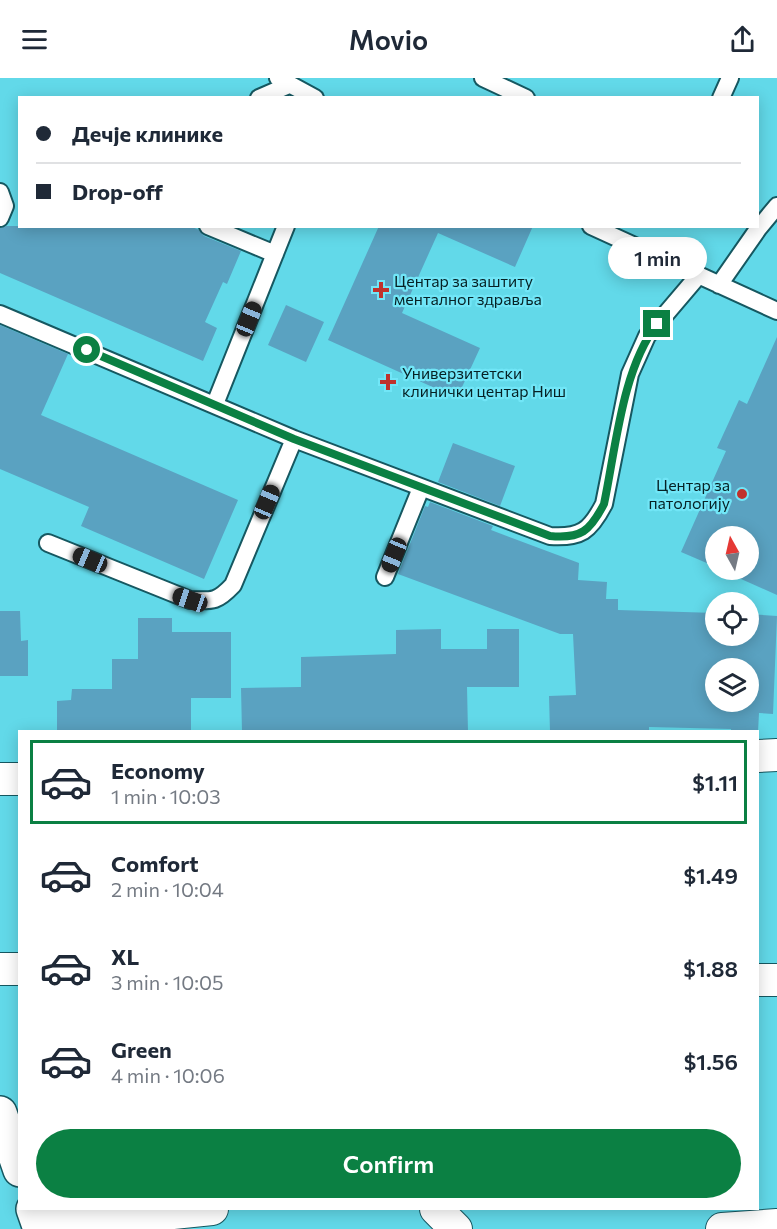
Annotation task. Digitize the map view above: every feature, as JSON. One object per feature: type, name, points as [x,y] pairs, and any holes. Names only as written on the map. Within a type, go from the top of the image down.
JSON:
[{"type":"street","points":[[759,756],[777,755]]},
{"type":"street","points":[[0,779],[18,779]]},
{"type":"street","points":[[0,969],[18,969]]},
{"type":"street","points":[[759,980],[777,980]]},
{"type":"street","points":[[0,1113],[18,1164]]},
{"type":"street","points":[[37,1222],[199,1210]]},
{"type":"street","points":[[437,1210],[456,1229]]},
{"type":"street","points":[[722,1229],[777,1225]]},
{"type":"lane","points":[[483,78],[522,96]]},
{"type":"lane","points":[[722,96],[730,78]]},
{"type":"lane","points":[[262,96],[284,81],[311,96]]},
{"type":"lane","points":[[0,192],[5,207],[0,218]]},
{"type":"lane","points":[[759,227],[777,206]]},
{"type":"lane","points":[[213,228],[275,254]]},
{"type":"lane","points":[[215,405],[285,228]]},
{"type":"lane","points":[[594,228],[777,311]]},
{"type":"lane","points":[[719,285],[758,228]]},
{"type":"lane","points":[[0,314],[294,439],[550,536],[568,537],[584,532],[595,521],[604,504],[630,374],[648,336],[698,276]]},
{"type":"lane","points":[[48,543],[190,600],[208,601],[221,598],[233,585],[294,439]]},
{"type":"lane","points":[[385,577],[421,488]]},
{"type":"building","points":[[18,226],[18,228],[194,228],[204,236],[241,251],[227,284],[223,282],[205,322],[217,328],[203,361],[0,273],[0,228]]},
{"type":"building","name":"Центар за заштиту менталног здравља","points":[[378,228],[532,228],[515,267],[438,233],[402,313],[480,348],[457,398],[328,340]]},
{"type":"building","points":[[286,305],[324,322],[306,362],[268,345]]},
{"type":"building","points":[[0,325],[68,354],[41,415],[238,500],[204,579],[81,526],[89,507],[0,469]]},
{"type":"building","name":"Центар за патологију","points":[[777,337],[777,595],[743,580],[759,580],[759,526],[705,526],[705,562],[681,552],[726,451],[717,448],[739,400],[747,404]]},
{"type":"building","points":[[453,443],[515,466],[500,506],[438,482]]},
{"type":"building","points":[[430,502],[493,526],[491,530],[579,563],[578,580],[607,582],[606,599],[618,599],[618,610],[705,613],[705,646],[759,646],[759,615],[777,616],[773,714],[759,713],[758,730],[649,727],[649,730],[550,730],[549,696],[576,695],[573,634],[560,634],[398,574],[425,506],[428,507]]},
{"type":"building","points":[[0,611],[20,611],[21,641],[28,640],[28,676],[0,676]]},
{"type":"building","points":[[138,618],[172,618],[172,632],[231,632],[231,698],[191,698],[191,730],[57,730],[57,701],[71,700],[72,689],[112,689],[112,659],[138,659]]},
{"type":"building","points":[[441,629],[441,649],[487,649],[487,629],[519,629],[519,687],[467,687],[468,730],[242,730],[241,688],[301,687],[301,657],[396,654],[396,630]]},
{"type":"place","name":"Центар за заштиту менталног здравља","points":[[381,290]]},
{"type":"place","name":"Универзитетски клинички центар Ниш","points":[[388,382]]},
{"type":"place","name":"Центар за патологију","points":[[742,494]]},
{"type":"route","points":[[87,350],[294,439],[550,536],[568,537],[584,532],[595,521],[604,504],[630,374],[648,336],[657,324]]}]
